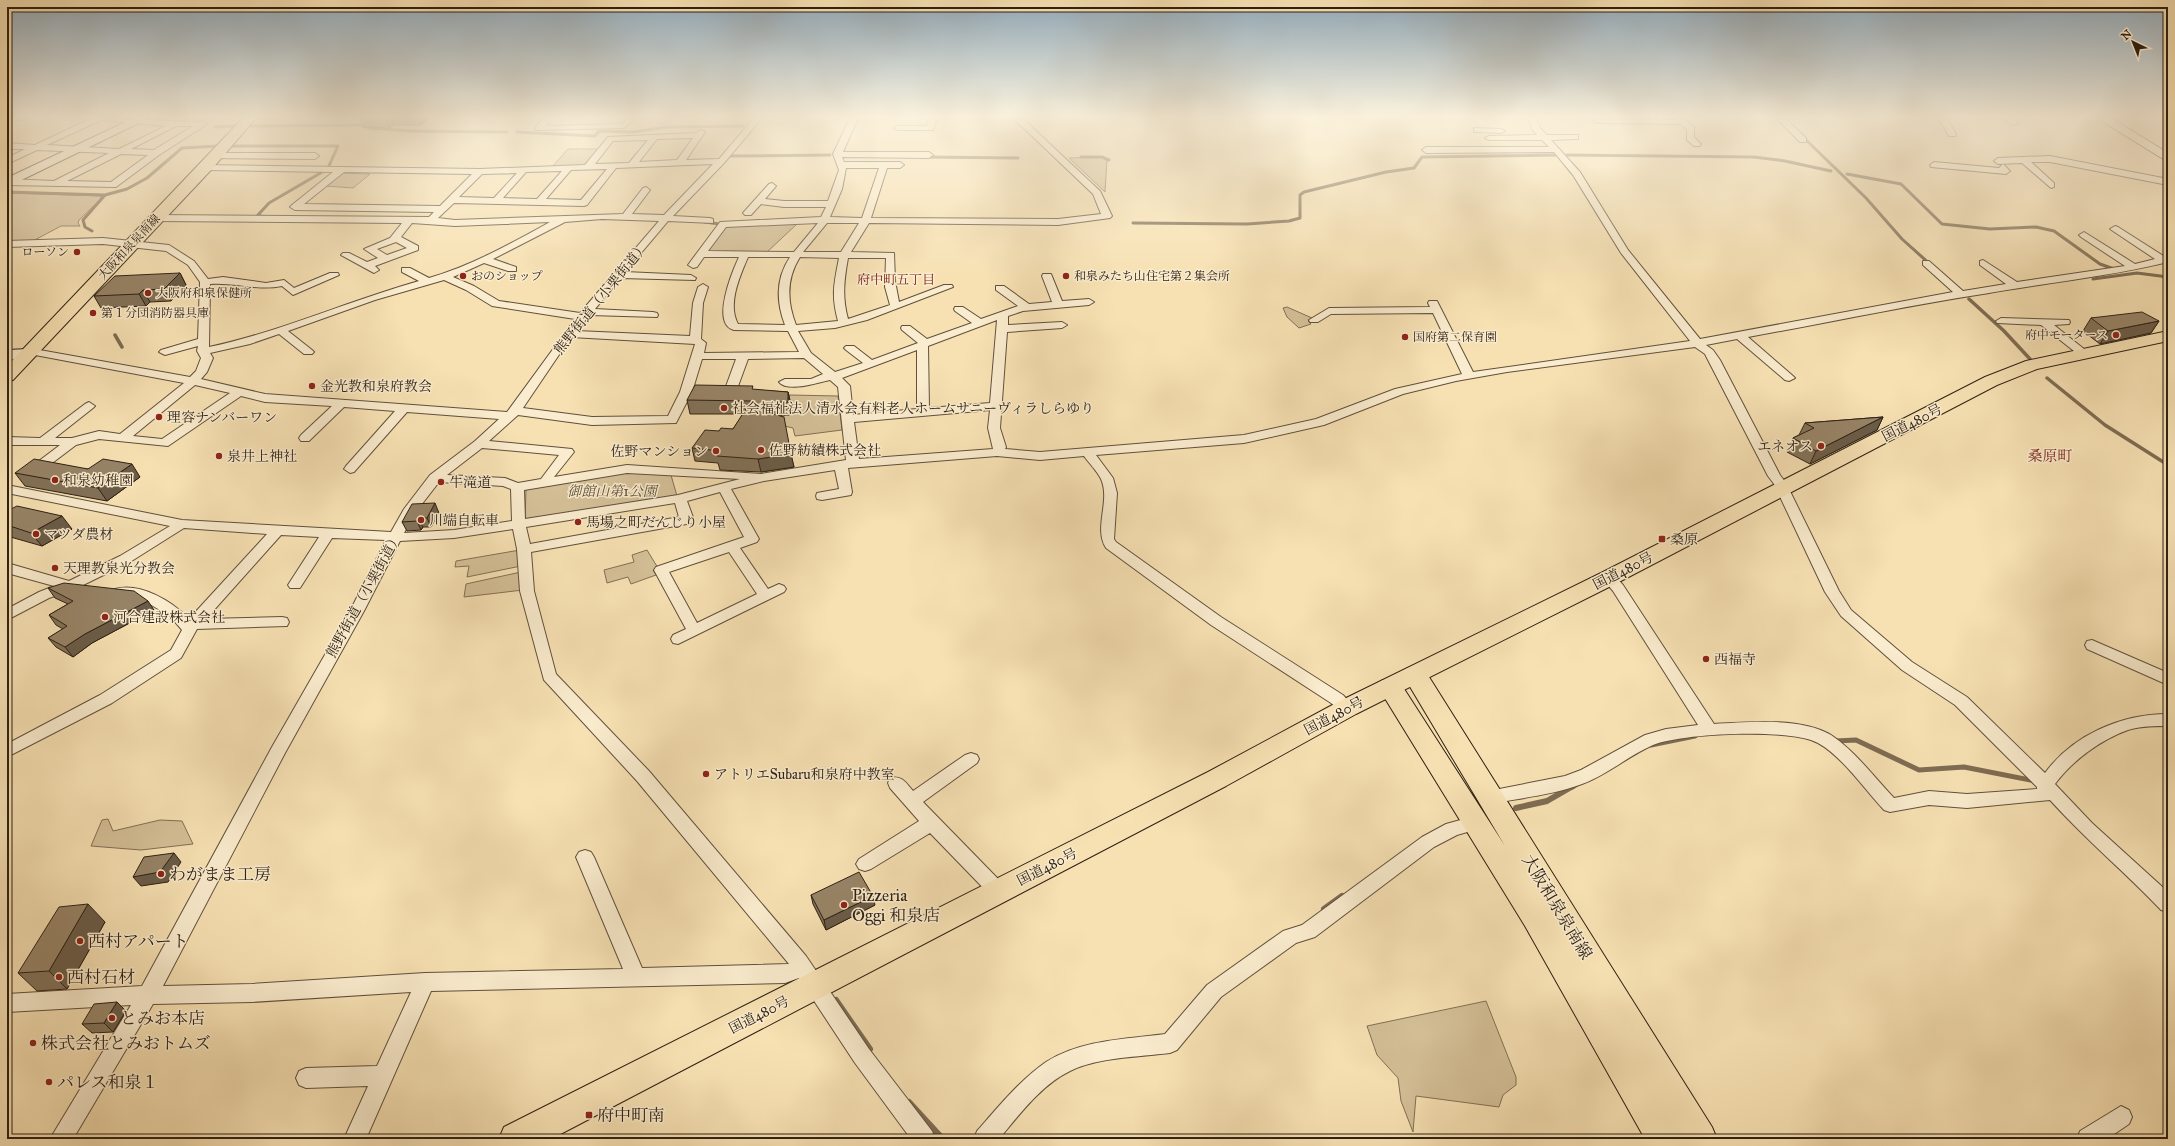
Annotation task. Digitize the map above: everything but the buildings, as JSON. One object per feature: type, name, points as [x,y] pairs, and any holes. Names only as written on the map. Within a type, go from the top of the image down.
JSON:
[{"type":"main road","name":"大阪和泉泉南線","points":[[7,376],[201,171]]},
{"type":"main road","name":"国道480号","points":[[516,1139],[809,977],[998,892],[1217,779],[1347,708],[1783,490],[1991,382],[2032,365],[2168,336]]},
{"type":"main road","name":"大阪和泉泉南線","points":[[1415,675],[1700,1139]]},
{"type":"main road","name":"大阪和泉泉南線","points":[[1390,687],[1535,918],[1664,1139]]},
{"type":"street","points":[[7,182],[30,171]]},
{"type":"street","points":[[55,184],[80,171]]},
{"type":"street","points":[[7,182],[113,185],[131,171]]},
{"type":"street","points":[[339,171],[295,207],[441,209]]},
{"type":"street","points":[[444,171],[491,171]]},
{"type":"street","points":[[496,201],[523,171]]},
{"type":"street","points":[[539,202],[566,171]]},
{"type":"street","points":[[450,200],[584,203],[609,171]]},
{"type":"street","name":"熊野街道（小栗街道）","points":[[61,1139],[148,995],[270,765],[409,512],[435,478],[479,444],[512,414],[568,334],[666,218],[711,171]]},
{"type":"street","points":[[822,496],[846,492],[848,419],[844,386],[807,355],[790,328],[783,299],[785,280],[791,263],[825,220],[842,171]]},
{"type":"street","points":[[844,323],[838,302],[838,287],[844,255],[866,220],[882,171]]},
{"type":"street","points":[[693,265],[723,224],[825,220],[1058,222],[1108,216],[1097,193],[1074,171]]},
{"type":"street","points":[[1575,171],[1624,251],[1697,343],[1709,352],[1714,360],[1783,490],[1832,592],[1846,613],[1908,666],[1961,701],[2046,784],[2086,828],[2137,873],[2168,904]]},
{"type":"street","points":[[2038,171],[2048,180]]},
{"type":"street","points":[[2116,171],[2168,182]]},
{"type":"street","points":[[431,220],[480,172]]},
{"type":"street","points":[[748,213],[773,189]]},
{"type":"street","points":[[625,217],[645,195]]},
{"type":"street","points":[[759,201],[773,205],[831,204]]},
{"type":"street","points":[[155,218],[431,220],[455,223],[625,217],[710,221]]},
{"type":"street","points":[[165,352],[246,342],[371,298],[445,277],[484,260],[563,219]]},
{"type":"street","points":[[397,239],[395,238],[409,220]]},
{"type":"street","points":[[2115,229],[2165,260]]},
{"type":"street","points":[[2084,235],[2114,252],[2133,267]]},
{"type":"street","points":[[346,255],[371,268],[386,259],[414,248],[397,239],[369,249],[386,259]]},
{"type":"street","points":[[7,244],[103,241],[169,248],[191,263],[205,282],[204,346],[207,358],[201,372],[193,381],[124,437]]},
{"type":"street","points":[[701,254],[891,255],[888,278],[890,292],[895,306]]},
{"type":"street","points":[[745,254],[734,280],[729,300],[730,322],[734,327],[819,327],[844,323],[948,287]]},
{"type":"street","points":[[484,260],[512,269]]},
{"type":"street","points":[[8,490],[182,524],[278,532],[397,536],[454,534],[680,499],[763,477],[847,465],[948,454],[997,452],[1040,456],[1088,453],[1197,444],[1262,436],[1320,422],[1399,391],[1469,376],[1507,369],[1697,343],[1856,314],[1902,304],[2065,277],[2123,270],[2165,260]]},
{"type":"street","points":[[1926,263],[1962,295]]},
{"type":"street","points":[[1984,263],[1998,269],[2016,286]]},
{"type":"street","points":[[406,270],[428,282]]},
{"type":"street","points":[[205,282],[223,280],[254,290],[284,283],[293,292],[334,275]]},
{"type":"street","points":[[619,275],[677,275],[691,278]]},
{"type":"street","points":[[1047,276],[1058,304]]},
{"type":"street","points":[[445,277],[470,288],[496,304],[554,314],[654,314]]},
{"type":"street","points":[[695,340],[698,303],[703,287]]},
{"type":"street","points":[[1000,288],[1024,305],[1025,308]]},
{"type":"street","points":[[785,382],[812,382],[825,377],[833,377],[1025,308],[1089,302]]},
{"type":"street","points":[[1314,320],[1329,311],[1434,306],[1469,376]]},
{"type":"street","points":[[959,309],[981,324]]},
{"type":"street","points":[[997,452],[1000,447],[994,428],[1003,315]]},
{"type":"street","points":[[2001,321],[2065,322]]},
{"type":"street","points":[[2044,322],[2083,353]]},
{"type":"street","points":[[1002,329],[1062,325]]},
{"type":"street","points":[[906,328],[923,341],[922,413]]},
{"type":"street","points":[[281,330],[308,352]]},
{"type":"street","points":[[7,355],[28,354],[34,352],[193,381],[265,398],[340,405],[512,414],[592,421],[672,420],[686,392],[701,343],[695,340],[568,334]]},
{"type":"street","points":[[1739,335],[1789,378]]},
{"type":"street","points":[[850,348],[871,364]]},
{"type":"street","points":[[697,356],[807,355]]},
{"type":"street","points":[[731,389],[743,356]]},
{"type":"street","points":[[7,441],[72,442],[99,435],[164,443],[239,392]]},
{"type":"street","points":[[305,438],[340,405]]},
{"type":"street","points":[[42,442],[89,406]]},
{"type":"street","points":[[848,419],[995,406]]},
{"type":"street","points":[[350,469],[404,408]]},
{"type":"street","points":[[8,490],[72,442]]},
{"type":"street","points":[[479,444],[568,452],[548,476],[546,482]]},
{"type":"street","points":[[1088,453],[1107,478],[1111,493],[1107,539],[1111,545],[1216,621],[1337,699],[1347,708]]},
{"type":"street","points":[[435,478],[505,482],[517,487],[627,469],[670,472],[714,472],[763,477]]},
{"type":"street","points":[[517,487],[519,524],[524,549],[527,591],[549,676],[643,776],[809,977],[862,1056],[924,1139]]},
{"type":"street","points":[[694,631],[660,570],[752,539],[724,488]]},
{"type":"street","points":[[524,549],[687,520],[680,499]]},
{"type":"street","points":[[7,615],[44,595],[70,586],[125,559],[182,524]]},
{"type":"street","points":[[7,750],[106,699],[176,654],[191,626],[278,532]]},
{"type":"street","points":[[294,578],[328,533]]},
{"type":"street","points":[[732,546],[765,596]]},
{"type":"street","points":[[7,568],[70,586],[144,595],[175,613],[191,626],[282,622]]},
{"type":"street","points":[[1609,578],[1618,588],[1710,729]]},
{"type":"street","points":[[678,639],[779,589]]},
{"type":"street","points":[[2092,645],[2168,679]]},
{"type":"street","points":[[1490,797],[1565,783],[1581,778],[1651,739],[1710,729],[1749,728],[1798,730],[1827,742],[1890,805],[1929,798],[1967,801],[2045,795],[2046,784],[2059,768],[2087,744],[2103,734],[2124,725],[2168,720]]},
{"type":"street","points":[[912,801],[971,759]]},
{"type":"street","points":[[896,783],[931,823],[998,892]]},
{"type":"street","points":[[865,864],[931,823]]},
{"type":"street","points":[[985,1139],[1015,1104],[1055,1069],[1084,1056],[1170,1043],[1214,991],[1290,937],[1308,931],[1428,842],[1452,829],[1475,823]]},
{"type":"street","points":[[585,857],[637,978]]},
{"type":"street","points":[[7,1003],[148,995],[252,993],[425,982],[784,974],[809,977]]},
{"type":"street","points":[[355,1139],[425,982]]},
{"type":"street","points":[[306,1078],[383,1076]]},
{"type":"street","points":[[2088,1139],[2121,1117]]},
{"type":"green space","points":[[1083,171],[1106,171],[1105,192]]},
{"type":"green space","points":[[341,173],[370,174],[353,188],[325,186]]},
{"type":"green space","points":[[7,193],[101,196],[101,199],[79,220],[78,223],[80,226],[61,226],[31,242],[7,242]]},
{"type":"green space","points":[[798,223],[766,253],[704,253],[723,227]]},
{"type":"green space","points":[[1287,307],[1312,318],[1308,321],[1311,324],[1299,328],[1287,317],[1283,308]]},
{"type":"green space","points":[[693,393],[838,396],[842,430],[795,436],[793,428],[780,425],[789,405]]},
{"type":"green space","name":"御館山第1公園","points":[[623,472],[671,475],[677,496],[525,522],[526,489]]},
{"type":"green space","points":[[520,550],[521,566],[467,577],[469,566],[455,567],[456,561]]},
{"type":"green space","points":[[647,550],[658,568],[653,570],[656,575],[631,584],[628,577],[607,583],[604,570],[634,562],[632,555]]},
{"type":"green space","points":[[521,572],[523,590],[464,597],[466,584]]},
{"type":"green space","points":[[108,819],[113,831],[160,820],[182,821],[193,844],[141,850],[91,846],[102,820]]},
{"type":"green space","points":[[1486,1001],[1516,1077],[1516,1085],[1503,1095],[1499,1107],[1416,1096],[1413,1132],[1401,1101],[1398,1078],[1377,1055],[1367,1026]]},
{"type":"waterway","points":[[105,195],[127,189],[147,178],[155,171]]},
{"type":"waterway","points":[[261,216],[257,216],[269,203],[323,171]]},
{"type":"waterway","points":[[1133,223],[1247,224],[1289,221],[1300,218],[1300,195],[1304,192],[1390,171]]},
{"type":"waterway","points":[[1839,171],[1866,198],[1902,239],[1931,265]]},
{"type":"waterway","points":[[1847,174],[1901,184],[1942,224],[1990,229],[2036,227],[2054,231],[2100,264],[2114,269]]},
{"type":"waterway","points":[[7,192],[105,195]]},
{"type":"waterway","points":[[92,231],[85,227],[83,220],[105,195]]},
{"type":"waterway","points":[[705,222],[719,224]]},
{"type":"waterway","points":[[2093,279],[2137,273],[2168,277]]},
{"type":"waterway","points":[[1969,299],[2004,331],[2030,359]]},
{"type":"waterway","points":[[115,335],[122,347]]},
{"type":"waterway","points":[[2047,378],[2105,425],[2168,465]]},
{"type":"waterway","points":[[1651,745],[1695,736]]},
{"type":"waterway","points":[[1835,741],[1856,740],[1919,770],[1964,767],[2035,781]]},
{"type":"waterway","points":[[1572,787],[1577,784]]},
{"type":"waterway","points":[[1516,808],[1547,801],[1573,786]]},
{"type":"waterway","points":[[1324,909],[1342,896]]},
{"type":"waterway","points":[[836,1000],[870,1049],[866,1052]]},
{"type":"waterway","points":[[909,1102],[943,1139]]},
{"type":"place","name":"ローソン","points":[[77,252]]},
{"type":"place","name":"おのショップ","points":[[463,276]]},
{"type":"place","name":"和泉みたち山住宅第２集会所","points":[[1066,276]]},
{"type":"place","name":"大阪府和泉保健所","points":[[148,293]]},
{"type":"place","name":"第１分団消防器具庫","points":[[93,313]]},
{"type":"place","name":"府中モータース","points":[[2116,335]]},
{"type":"place","name":"国府第二保育園","points":[[1405,337]]},
{"type":"place","name":"金光教和泉府教会","points":[[312,386]]},
{"type":"place","name":"社会福祉法人清水会有料老人ホームサニーヴィラしらゆり","points":[[724,408]]},
{"type":"place","name":"理容ナンバーワン","points":[[159,417]]},
{"type":"place","name":"エネオス","points":[[1821,446]]},
{"type":"place","name":"佐野紡績株式会社","points":[[761,450]]},
{"type":"place","name":"佐野マンション","points":[[716,451]]},
{"type":"place","name":"泉井上神社","points":[[219,456]]},
{"type":"place","name":"和泉幼稚園","points":[[55,480]]},
{"type":"place","name":"牛滝道","points":[[441,482]]},
{"type":"place","name":"川端自転車","points":[[421,520]]},
{"type":"place","name":"馬場之町だんじり小屋","points":[[578,522]]},
{"type":"place","name":"マツダ農材","points":[[36,534]]},
{"type":"place","name":"桑原","points":[[1662,539]]},
{"type":"place","name":"天理教泉光分教会","points":[[55,568]]},
{"type":"place","name":"河合建設株式会社","points":[[105,617]]},
{"type":"place","name":"西福寺","points":[[1706,659]]},
{"type":"place","name":"アトリエSubaru和泉府中教室","points":[[706,774]]},
{"type":"place","name":"わがまま工房","points":[[161,874]]},
{"type":"place","name":"Pizzeria Oggi 和泉店","points":[[844,905]]},
{"type":"place","name":"西村アパート","points":[[80,941]]},
{"type":"place","name":"西村石材","points":[[59,977]]},
{"type":"place","name":"とみお本店","points":[[112,1018]]},
{"type":"place","name":"株式会社とみおトムズ","points":[[33,1043]]},
{"type":"place","name":"パレス和泉１","points":[[49,1082]]},
{"type":"place","name":"府中町南","points":[[589,1115]]},
{"type":"district","name":"府中町五丁目","points":[[896,280]]},
{"type":"district","name":"桑原町","points":[[2050,456]]}]
